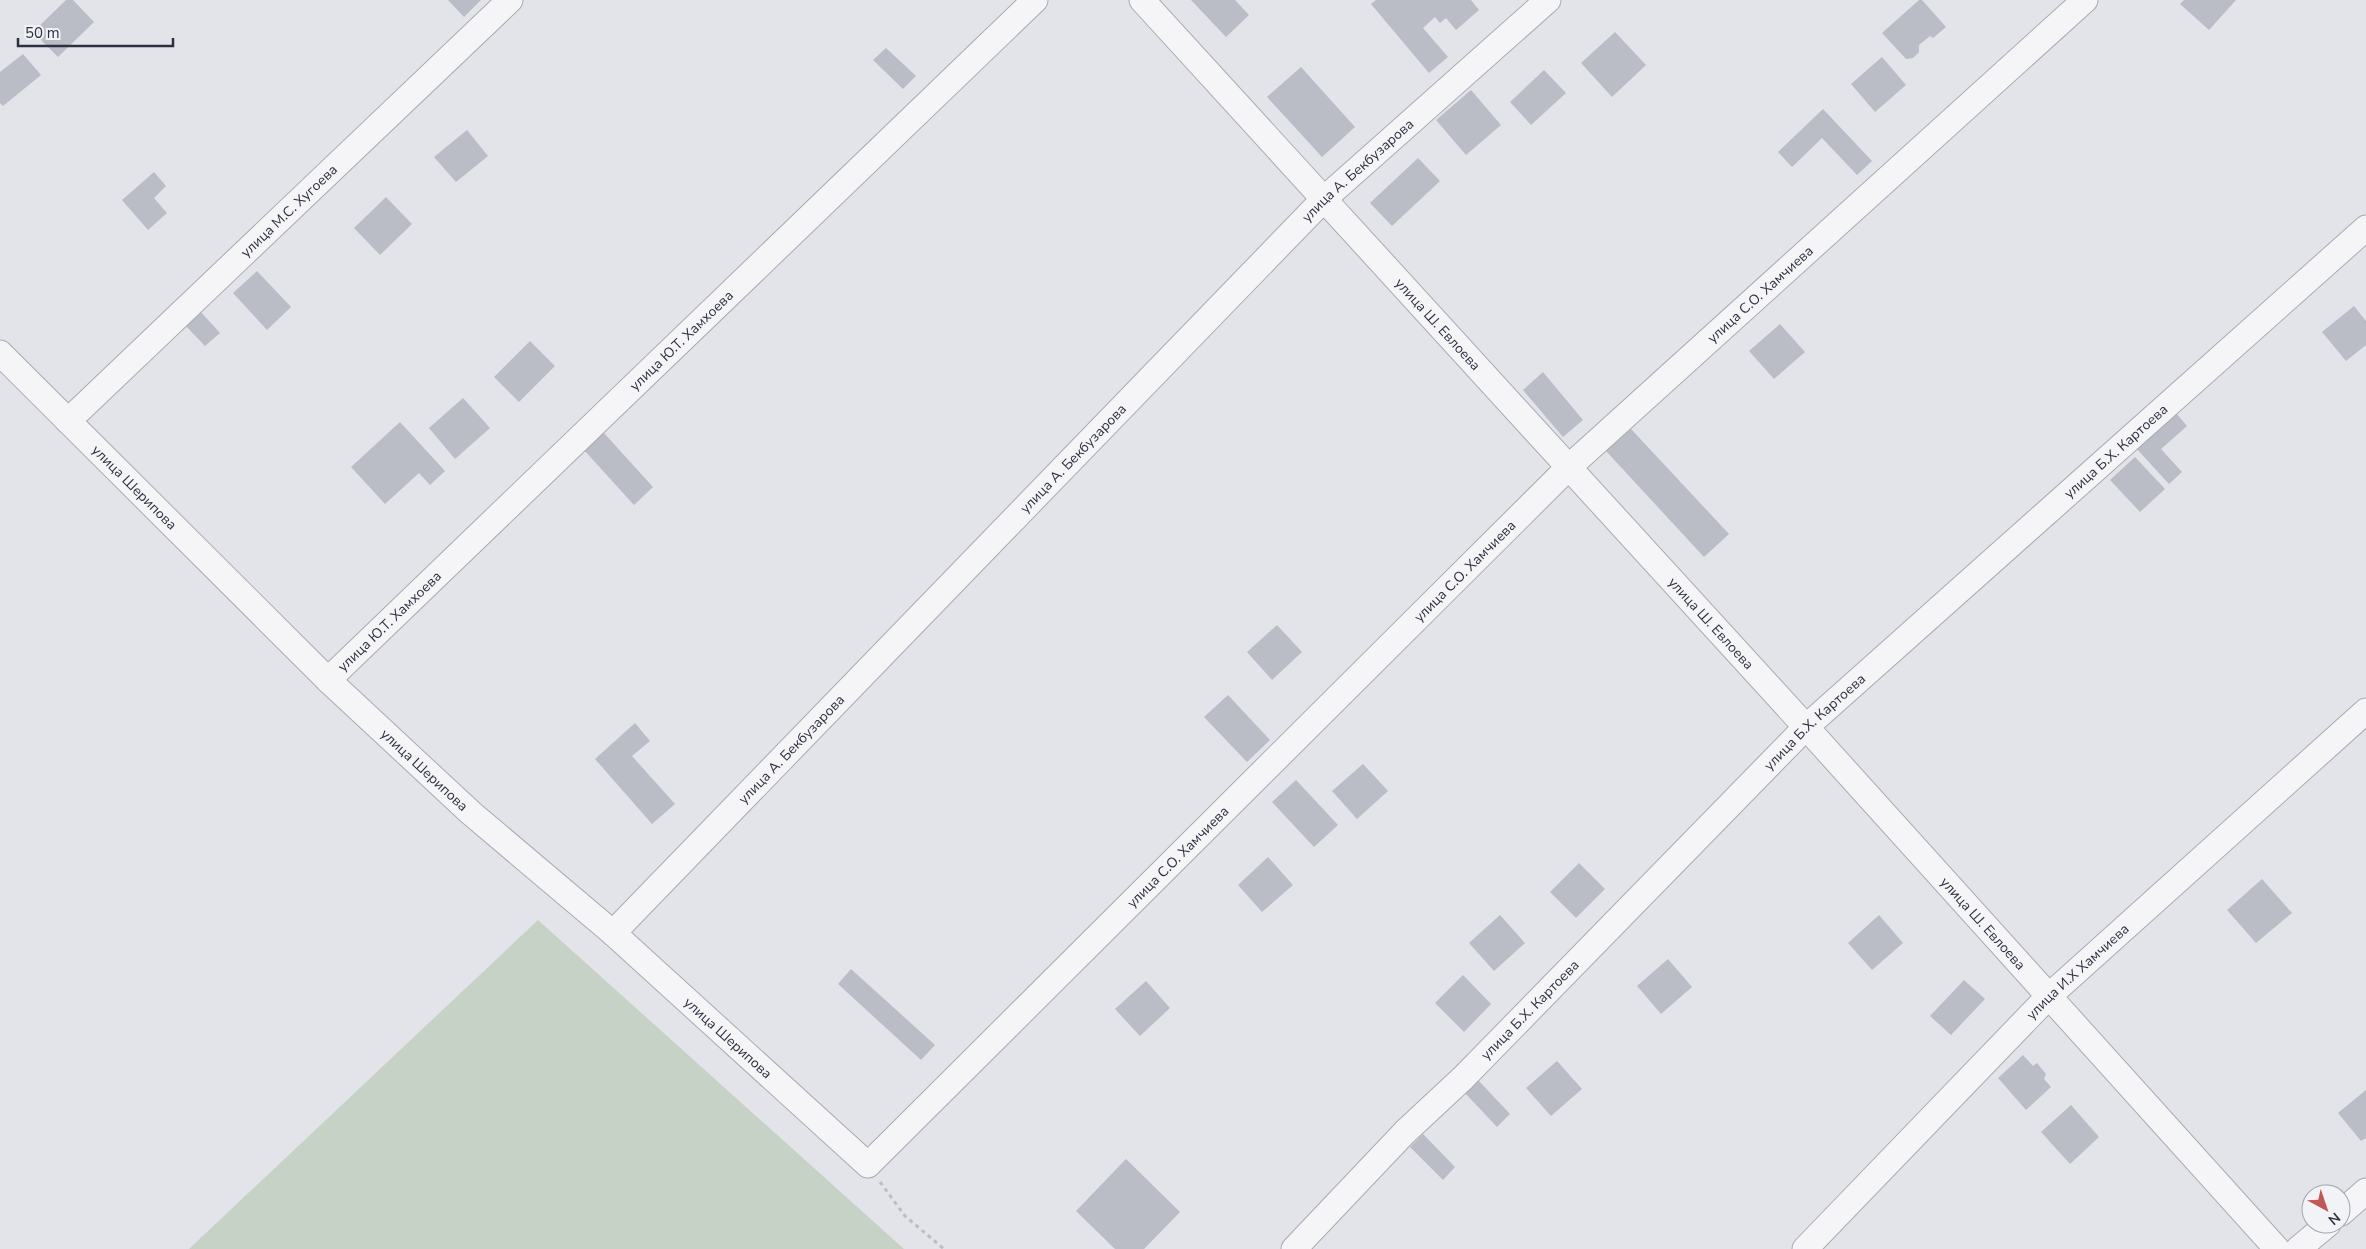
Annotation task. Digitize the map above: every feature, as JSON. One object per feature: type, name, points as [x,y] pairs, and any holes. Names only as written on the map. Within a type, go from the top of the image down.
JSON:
[{"type":"street","name":"улица М.С. Хугоева","points":[[68,420],[510,0]]},
{"type":"street","name":"улица Ю.Т. Хамхоева","points":[[328,680],[1035,0]]},
{"type":"street","name":"улица Ш. Евлоева","points":[[1142,0],[1806,726],[2277,1249]]},
{"type":"street","name":"улица А. Бекбузарова","points":[[613,933],[1324,199],[1548,0]]},
{"type":"street","name":"улица С.О. Хамчиева","points":[[868,1165],[1569,467],[2085,0]]},
{"type":"street","name":"улица Б.Х. Картоева","points":[[1294,1249],[1405,1132],[1463,1078],[1806,726],[2366,228]]},
{"type":"street","name":"улица Шерипова","points":[[0,353],[328,680],[470,813],[613,933],[868,1165]]},
{"type":"street","name":"улица И.Х Хамчиева","points":[[1805,1249],[2049,996],[2366,711]]},
{"type":"street","points":[[2351,1204],[2366,1191]]},
{"type":"street","points":[[2298,1249],[2316,1234]]},
{"type":"path","points":[[868,1165],[905,1216],[944,1249]]},
{"type":"green space","points":[[538,920],[904,1249],[189,1249]]},
{"type":"building","points":[[66,0],[73,0],[94,22],[58,57],[33,32]]},
{"type":"building","points":[[448,0],[481,0],[464,17]]},
{"type":"building","points":[[1191,0],[1235,0],[1249,15],[1226,37]]},
{"type":"building","points":[[1376,0],[1471,0],[1479,10],[1456,30],[1446,18],[1440,23],[1435,17],[1423,28],[1448,57],[1429,73],[1371,4]]},
{"type":"building","points":[[1919,0],[1922,0],[1946,27],[1933,38],[1930,36],[1919,45],[1919,52],[1913,58],[1906,59],[1882,33]]},
{"type":"building","points":[[2184,0],[2236,0],[2209,30],[2180,4]]},
{"type":"building","points":[[1615,32],[1646,65],[1612,97],[1581,63]]},
{"type":"building","points":[[886,48],[916,76],[903,89],[873,60]]},
{"type":"building","points":[[23,54],[41,75],[3,106],[0,103],[0,72]]},
{"type":"building","points":[[1882,57],[1906,85],[1875,112],[1851,84]]},
{"type":"building","points":[[1301,67],[1355,127],[1322,157],[1267,97]]},
{"type":"building","points":[[1544,70],[1566,93],[1531,125],[1510,102]]},
{"type":"building","points":[[1471,90],[1501,125],[1466,155],[1436,120]]},
{"type":"building","points":[[1823,109],[1872,161],[1857,175],[1822,138],[1792,167],[1778,152]]},
{"type":"building","points":[[467,130],[488,156],[456,182],[434,157]]},
{"type":"building","points":[[1418,158],[1440,181],[1392,226],[1370,203]]},
{"type":"building","points":[[154,172],[166,186],[154,198],[167,213],[148,230],[122,200]]},
{"type":"building","points":[[386,197],[412,224],[380,255],[354,228]]},
{"type":"building","points":[[257,271],[291,307],[267,330],[233,293]]},
{"type":"building","points":[[2354,306],[2366,321],[2366,345],[2346,361],[2322,332]]},
{"type":"building","points":[[199,310],[220,333],[205,346],[184,324]]},
{"type":"building","points":[[1780,324],[1805,352],[1774,379],[1749,351]]},
{"type":"building","points":[[530,341],[555,366],[519,402],[494,377]]},
{"type":"building","points":[[1543,372],[1583,420],[1563,437],[1523,390]]},
{"type":"building","points":[[463,398],[490,428],[455,459],[429,428]]},
{"type":"building","points":[[2176,413],[2187,426],[2161,449],[2182,472],[2169,484],[2136,448]]},
{"type":"building","points":[[400,422],[445,471],[430,485],[419,473],[385,504],[351,467]]},
{"type":"building","points":[[1631,429],[1729,534],[1704,557],[1606,451]]},
{"type":"building","points":[[603,432],[653,487],[634,505],[584,450]]},
{"type":"building","points":[[2135,457],[2165,489],[2140,512],[2110,480]]},
{"type":"building","points":[[1277,625],[1302,652],[1272,680],[1247,652]]},
{"type":"building","points":[[1228,695],[1270,740],[1247,762],[1204,717]]},
{"type":"building","points":[[635,723],[650,741],[632,756],[675,804],[652,824],[595,759]]},
{"type":"building","points":[[1363,764],[1388,791],[1357,819],[1332,791]]},
{"type":"building","points":[[1296,780],[1338,825],[1314,847],[1272,802]]},
{"type":"building","points":[[1268,857],[1293,885],[1262,912],[1238,885]]},
{"type":"building","points":[[1579,863],[1605,889],[1576,918],[1550,892]]},
{"type":"building","points":[[2262,879],[2292,913],[2256,943],[2227,910]]},
{"type":"building","points":[[1500,915],[1525,943],[1494,971],[1469,943]]},
{"type":"building","points":[[1879,915],[1903,943],[1872,970],[1848,943]]},
{"type":"building","points":[[1668,959],[1692,987],[1661,1014],[1637,986]]},
{"type":"building","points":[[851,969],[935,1045],[921,1060],[838,984]]},
{"type":"building","points":[[1463,975],[1491,1004],[1464,1032],[1435,1003]]},
{"type":"building","points":[[1964,980],[1985,999],[1951,1035],[1930,1016]]},
{"type":"building","points":[[1146,981],[1170,1008],[1140,1036],[1115,1009]]},
{"type":"building","points":[[2023,1055],[2033,1066],[2037,1063],[2046,1074],[2044,1079],[2051,1087],[2026,1110],[1998,1078]]},
{"type":"building","points":[[1557,1061],[1582,1089],[1551,1116],[1526,1088]]},
{"type":"building","points":[[1478,1080],[1510,1114],[1497,1127],[1465,1093]]},
{"type":"building","points":[[2366,1090],[2366,1138],[2361,1141],[2338,1113]]},
{"type":"building","points":[[2071,1105],[2099,1137],[2070,1164],[2041,1132]]},
{"type":"building","points":[[1423,1134],[1455,1167],[1443,1180],[1410,1147]]},
{"type":"building","points":[[1126,1159],[1180,1212],[1144,1249],[1115,1249],[1076,1211]]}]
